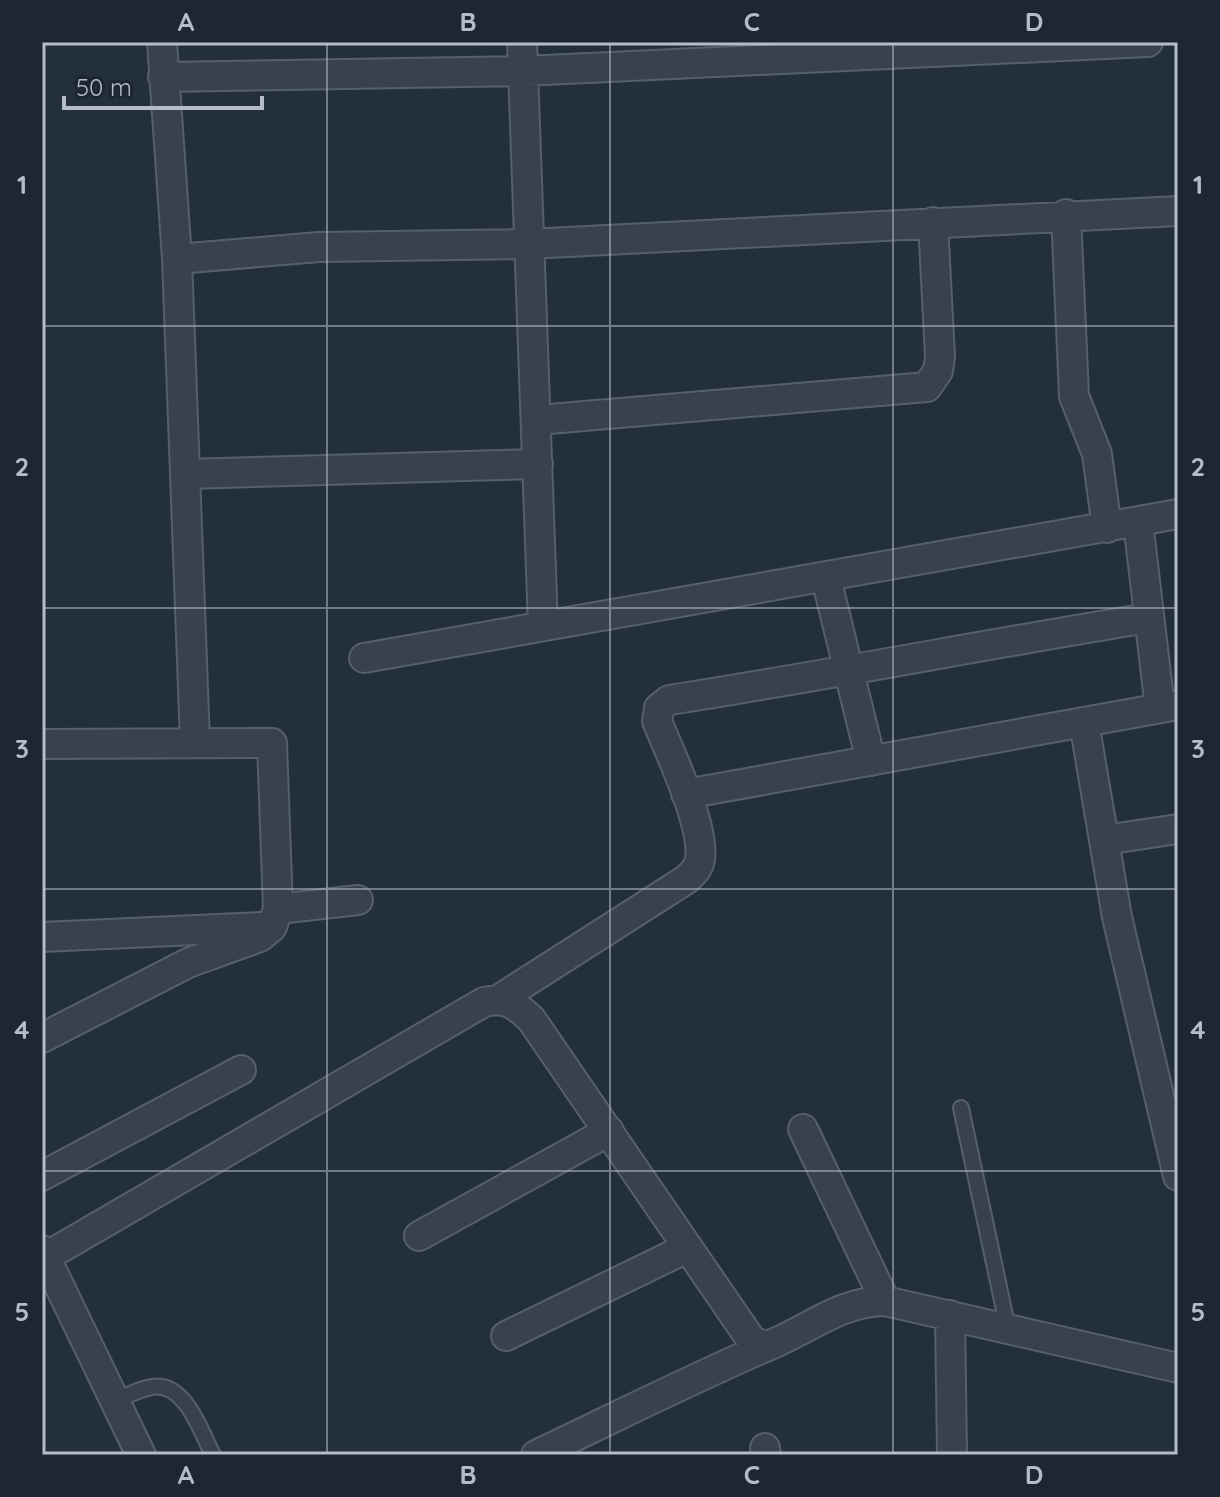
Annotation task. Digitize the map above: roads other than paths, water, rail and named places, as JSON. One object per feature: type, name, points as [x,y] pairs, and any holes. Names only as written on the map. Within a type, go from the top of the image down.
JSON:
[{"type":"street","points":[[162,42],[177,259],[195,742]]},
{"type":"street","points":[[522,42],[543,626]]},
{"type":"street","points":[[163,77],[524,71],[1148,42]]},
{"type":"street","points":[[177,259],[319,247],[528,244],[1066,214],[1178,211]]},
{"type":"street","points":[[1066,214],[1074,396],[1097,454],[1107,528]]},
{"type":"street","points":[[537,420],[927,387],[938,371],[940,357],[933,222]]},
{"type":"street","points":[[186,474],[538,464]]},
{"type":"street","points":[[364,658],[1178,514]]},
{"type":"street","points":[[686,794],[1169,706],[1148,618],[1138,522]]},
{"type":"street","points":[[826,578],[871,761]]},
{"type":"street","points":[[141,1455],[43,1255],[484,1002],[501,998],[687,879],[698,868],[700,847],[686,794],[657,721],[657,713],[663,704],[669,700],[849,672],[1148,618]]},
{"type":"street","points":[[1084,722],[1117,917],[1172,1121],[1178,1176]]},
{"type":"street","points":[[42,744],[272,743],[275,918],[260,937],[188,963],[42,1038]]},
{"type":"street","points":[[1104,840],[1178,829]]},
{"type":"street","points":[[42,937],[275,918],[358,900]]},
{"type":"street","points":[[501,998],[515,1004],[531,1019],[752,1341],[765,1346]]},
{"type":"street","points":[[42,1176],[241,1070]]},
{"type":"street","points":[[803,1129],[885,1301]]},
{"type":"street","points":[[419,1236],[609,1131]]},
{"type":"street","points":[[506,1336],[687,1248]]},
{"type":"street","points":[[536,1455],[840,1309],[885,1301],[1178,1368]]},
{"type":"street","points":[[950,1315],[952,1455]]},
{"type":"lane","points":[[961,1108],[1008,1329]]},
{"type":"lane","points":[[115,1401],[154,1386],[177,1394],[187,1404],[213,1455]]}]
